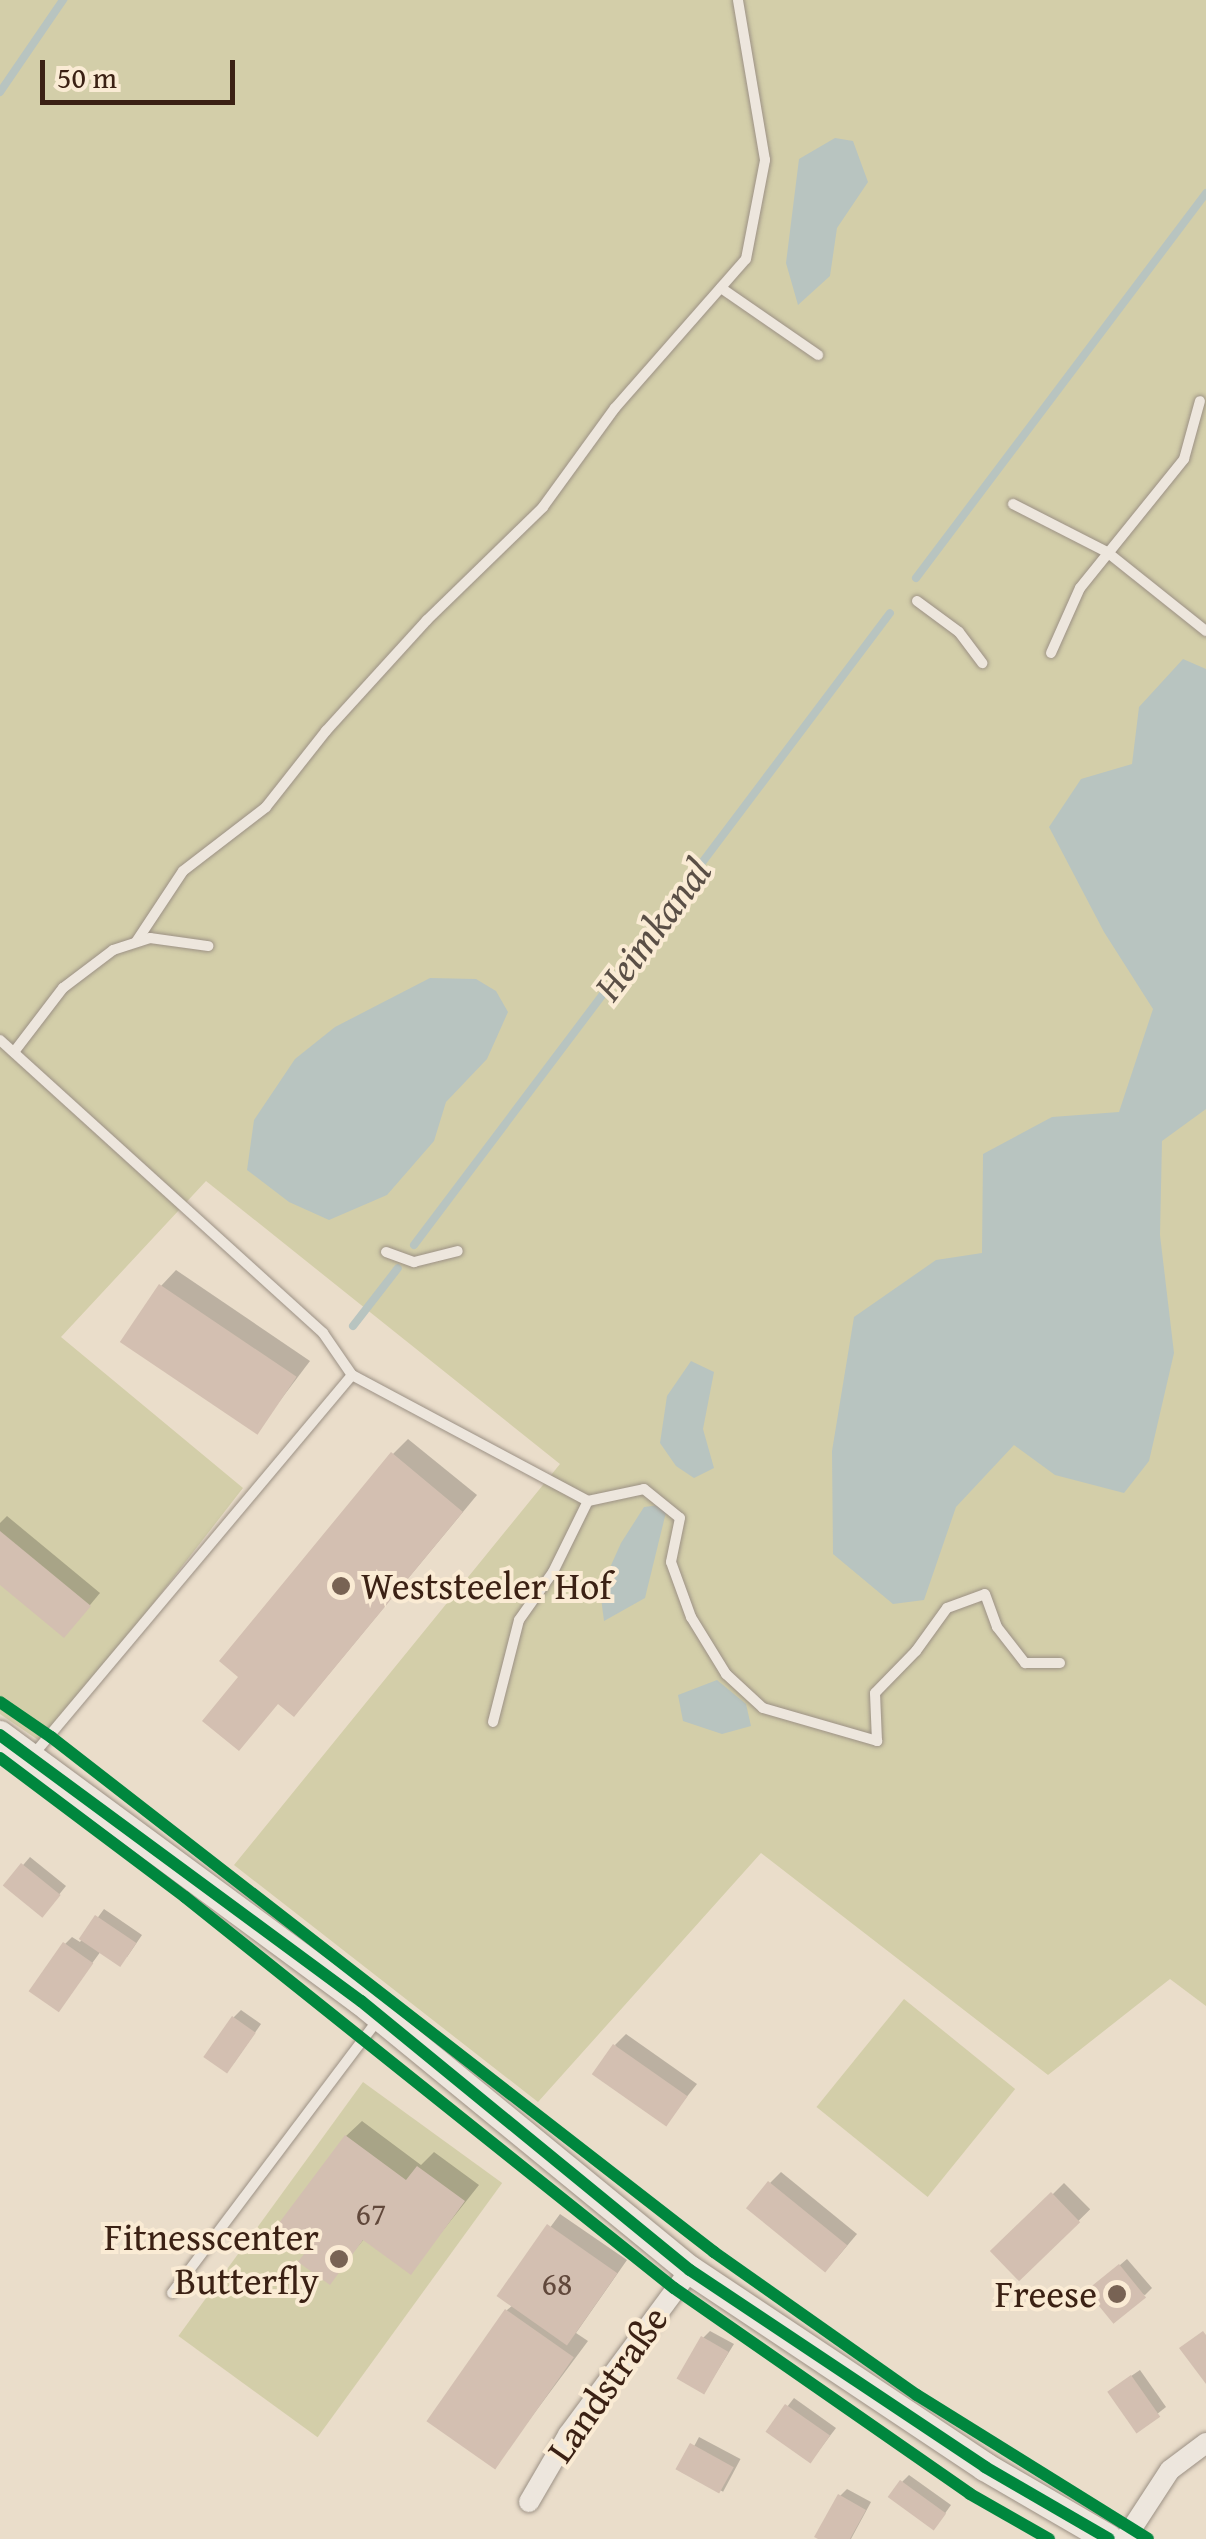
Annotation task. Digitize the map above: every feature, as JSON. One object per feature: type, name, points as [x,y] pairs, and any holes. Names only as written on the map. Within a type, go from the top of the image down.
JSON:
[{"type":"street","name":"Landstraße","points":[[0,1735],[32,1755],[380,2017],[690,2270],[984,2467],[1109,2539]]},
{"type":"street","name":"Landstraße","points":[[529,2502],[568,2436],[690,2270]]},
{"type":"street","points":[[1126,2539],[1170,2470],[1206,2443]]},
{"type":"lane","points":[[136,942],[183,871],[266,807],[326,731],[427,620],[544,507],[616,408],[746,259],[765,160],[738,0]]},
{"type":"lane","points":[[721,288],[818,355]]},
{"type":"lane","points":[[1051,653],[1080,588],[1184,459],[1200,401]]},
{"type":"lane","points":[[1013,504],[1109,553],[1206,631]]},
{"type":"lane","points":[[918,600],[959,632],[982,663]]},
{"type":"lane","points":[[14,1052],[63,988],[113,950],[150,938],[208,946]]},
{"type":"lane","points":[[0,1040],[323,1333],[352,1375],[588,1501],[644,1489],[680,1518],[671,1562],[690,1618],[726,1674],[763,1708],[877,1742],[875,1693],[916,1651],[947,1608],[985,1594],[997,1627],[1026,1663],[1060,1663]]},
{"type":"lane","points":[[386,1252],[414,1262],[458,1250]]},
{"type":"lane","points":[[32,1755],[352,1375]]},
{"type":"lane","points":[[493,1722],[519,1620],[553,1572],[588,1501]]},
{"type":"lane","points":[[172,2293],[380,2017]]},
{"type":"shaded area","points":[[0,0],[1206,0],[1206,2006],[1170,1979],[1048,2075],[761,1853],[538,2102],[234,1865],[560,1464],[206,1181],[61,1337],[243,1488],[44,1744],[0,1714]]},
{"type":"shaded area","points":[[835,138],[853,141],[868,182],[837,228],[830,276],[798,305],[786,263],[799,159]]},
{"type":"shaded area","points":[[1183,659],[1206,669],[1206,1109],[1162,1141],[1160,1235],[1174,1353],[1149,1461],[1124,1493],[1055,1475],[1014,1445],[956,1507],[924,1600],[893,1604],[833,1554],[832,1451],[854,1317],[936,1260],[982,1253],[983,1154],[1052,1117],[1119,1112],[1153,1009],[1104,932],[1049,827],[1081,779],[1132,764],[1139,707]]},
{"type":"shaded area","points":[[430,978],[476,979],[496,991],[508,1012],[487,1059],[446,1102],[434,1141],[387,1195],[329,1220],[289,1202],[247,1170],[254,1120],[295,1059],[335,1027]]},
{"type":"shaded area","points":[[691,1361],[714,1372],[703,1429],[714,1468],[694,1478],[676,1466],[660,1443],[667,1396]]},
{"type":"shaded area","points":[[668,1504],[645,1598],[604,1621],[600,1590],[621,1543],[644,1507]]},
{"type":"shaded area","points":[[717,1680],[746,1704],[751,1726],[722,1734],[683,1721],[678,1695]]},
{"type":"shaded area","points":[[904,1999],[1015,2089],[928,2197],[817,2107]]},
{"type":"shaded area","name":"Fitnesscenter Butterfly","points":[[363,2082],[502,2183],[318,2437],[178,2336]]},
{"type":"building","points":[[159,1284],[297,1377],[257,1435],[120,1342]]},
{"type":"building","name":"Weststeeler Hof","points":[[391,1452],[463,1512],[294,1717],[278,1704],[239,1751],[202,1721],[238,1677],[219,1661]]},
{"type":"building","points":[[0,1531],[91,1606],[64,1638],[0,1585]]},
{"type":"building","points":[[21,1863],[61,1895],[42,1918],[3,1886]]},
{"type":"building","points":[[95,1915],[136,1943],[120,1967],[79,1939]]},
{"type":"building","points":[[63,1942],[93,1963],[59,2012],[29,1991]]},
{"type":"building","points":[[232,2016],[256,2033],[227,2074],[203,2057]]},
{"type":"building","points":[[613,2044],[688,2096],[666,2127],[592,2074]]},
{"type":"building","points":[[345,2135],[406,2180],[417,2166],[465,2201],[411,2275],[363,2240],[330,2285],[298,2262],[307,2250],[276,2227]]},
{"type":"building","points":[[768,2181],[847,2245],[825,2272],[746,2208]]},
{"type":"building","points":[[1051,2192],[1080,2222],[1019,2281],[990,2251]]},
{"type":"building","points":[[547,2224],[617,2273],[567,2345],[497,2296]]},
{"type":"building","name":"Freese","points":[[1119,2264],[1146,2297],[1113,2324],[1086,2290]]},
{"type":"building","points":[[505,2309],[574,2357],[495,2469],[426,2421]]},
{"type":"building","points":[[1203,2331],[1206,2335],[1206,2384],[1179,2348]]},
{"type":"building","points":[[701,2336],[729,2352],[704,2394],[676,2378]]},
{"type":"building","points":[[1131,2375],[1160,2417],[1136,2433],[1107,2392]]},
{"type":"building","points":[[785,2404],[830,2436],[811,2463],[765,2432]]},
{"type":"building","points":[[690,2443],[734,2467],[719,2493],[675,2469]]},
{"type":"building","points":[[900,2480],[946,2514],[934,2530],[888,2497]]},
{"type":"building","points":[[838,2494],[866,2510],[850,2539],[814,2537]]},
{"type":"waterway","points":[[0,92],[63,0]]},
{"type":"waterway","name":"Heimkanal","points":[[916,578],[1206,193]]},
{"type":"waterway","name":"Heimkanal","points":[[414,1245],[890,613]]},
{"type":"waterway","name":"Heimkanal","points":[[353,1326],[398,1268]]},
{"type":"cycle path","points":[[0,1702],[51,1737],[714,2252],[917,2395],[1148,2539]]},
{"type":"cycle path","points":[[0,1735],[361,2001],[690,2270],[985,2467],[1109,2539]]},
{"type":"cycle path","points":[[0,1758],[185,1897],[674,2288],[970,2494],[1049,2539]]},
{"type":"place","name":"Weststeeler Hof","points":[[341,1586]]},
{"type":"place","name":"Fitnesscenter Butterfly","points":[[339,2259]]},
{"type":"place","name":"Freese","points":[[1117,2294]]}]
